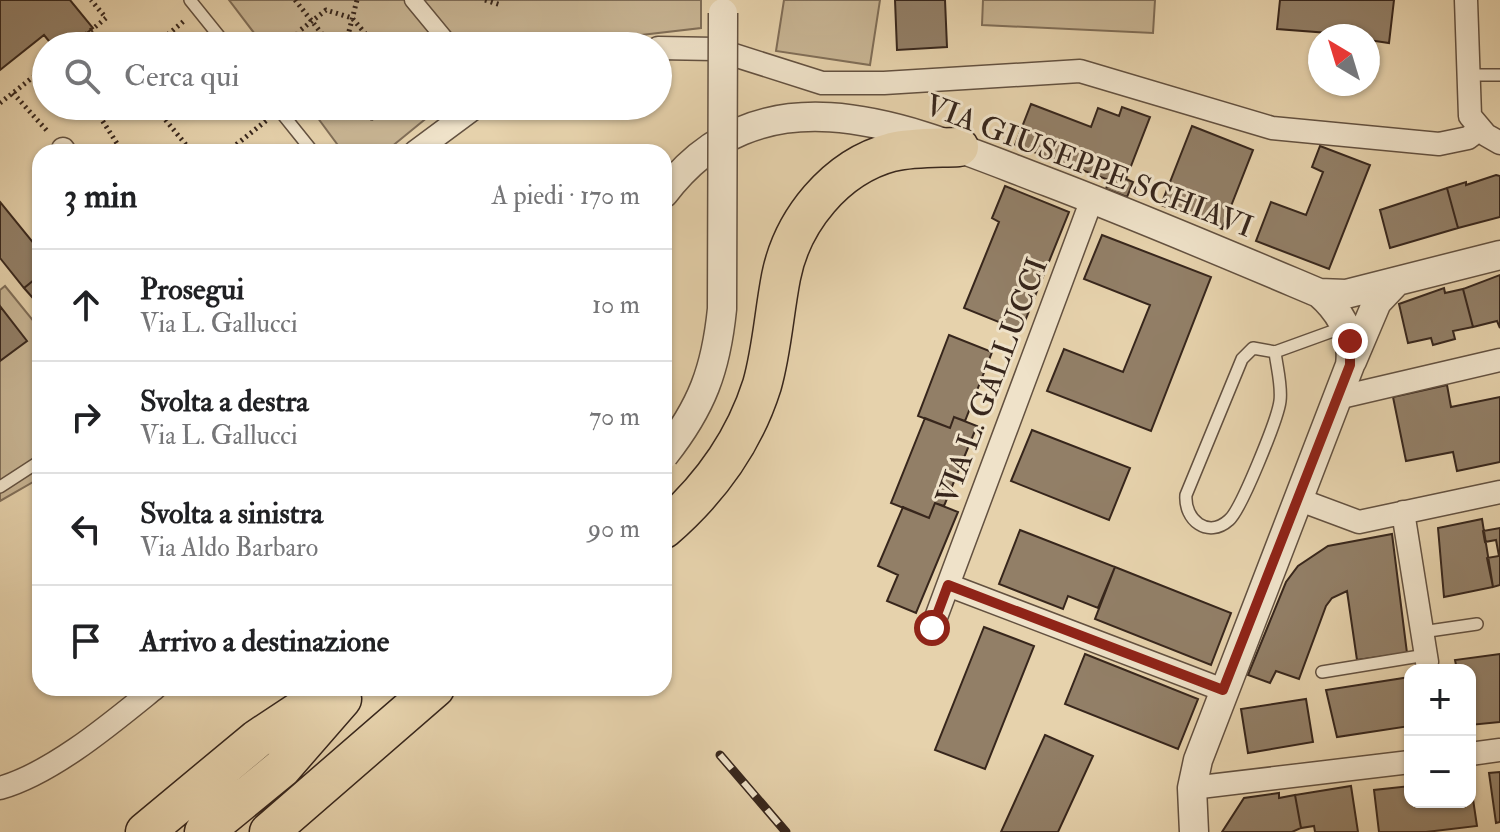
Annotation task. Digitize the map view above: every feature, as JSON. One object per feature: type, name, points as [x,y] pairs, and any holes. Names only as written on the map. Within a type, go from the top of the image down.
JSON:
[{"type":"highway","points":[[672,522],[696,499],[737,442],[762,384],[788,251],[799,226],[817,201],[837,182],[892,152],[959,147]]},
{"type":"highway","points":[[145,832],[257,739],[322,696]]},
{"type":"highway","points":[[204,832],[282,768],[344,696]]},
{"type":"highway","points":[[282,768],[424,697]]},
{"type":"highway","points":[[269,832],[424,697]]},
{"type":"street","points":[[413,0],[439,32]]},
{"type":"street","points":[[1466,0],[1470,116],[1480,129],[1500,143]]},
{"type":"street","points":[[672,443],[697,407],[711,378],[718,345],[722,309],[722,7]]},
{"type":"street","points":[[672,48],[715,49],[822,83],[884,83],[1080,71],[1272,128],[1439,144],[1468,138],[1480,129]]},
{"type":"street","name":"VIA GIUSEPPE SCHIAVI","points":[[672,184],[701,151],[721,139],[774,121],[851,118],[959,147],[1319,293]]},
{"type":"street","points":[[426,144],[458,120]]},
{"type":"street","name":"VIA L. GALLUCCI","points":[[932,628],[1092,199]]},
{"type":"street","points":[[1319,293],[1346,294],[1500,255]]},
{"type":"street","points":[[1194,832],[1192,788],[1198,760],[1223,690],[1300,500],[1350,365],[1377,302],[1396,282]]},
{"type":"street","points":[[1319,293],[1339,314],[1345,327],[1350,341],[1350,365]]},
{"type":"street","points":[[1337,398],[1500,360]]},
{"type":"street","points":[[1300,500],[1359,522],[1500,492]]},
{"type":"street","points":[[1403,512],[1425,650]]},
{"type":"street","points":[[948,585],[1223,690]]},
{"type":"street","points":[[0,788],[54,761],[113,722],[145,696]]},
{"type":"street","points":[[1476,753],[1500,750]]},
{"type":"street","points":[[1192,788],[1404,763]]},
{"type":"lane","points":[[190,0],[216,32]]},
{"type":"lane","points":[[1468,75],[1500,75]]},
{"type":"lane","points":[[281,120],[305,144]]},
{"type":"lane","points":[[1275,352],[1280,392],[1277,412],[1237,510],[1224,524],[1206,528],[1192,520],[1186,511],[1186,495],[1242,359],[1259,347],[1275,352],[1345,327]]},
{"type":"lane","points":[[0,487],[32,466]]},
{"type":"lane","points":[[1322,672],[1425,650],[1477,624]]},
{"type":"path","points":[[89,32],[106,18],[91,0]]},
{"type":"path","points":[[295,0],[320,32]]},
{"type":"path","points":[[350,32],[357,0]]},
{"type":"path","points":[[485,0],[501,5]]},
{"type":"path","points":[[298,32],[326,10],[352,18],[364,32]]},
{"type":"path","points":[[171,32],[190,17]]},
{"type":"path","points":[[0,103],[32,78]]},
{"type":"path","points":[[13,93],[32,114]]},
{"type":"path","points":[[37,120],[59,144]]},
{"type":"path","points":[[102,120],[117,144]]},
{"type":"path","points":[[166,120],[185,144]]},
{"type":"path","points":[[234,144],[263,120]]},
{"type":"shaded area","points":[[229,0],[701,0],[701,28],[667,32],[253,32]]},
{"type":"shaded area","points":[[784,0],[880,0],[870,65],[776,51]]},
{"type":"shaded area","points":[[983,0],[1155,0],[1153,33],[982,25]]},
{"type":"shaded area","points":[[319,120],[424,120],[395,144],[337,144]]},
{"type":"shaded area","points":[[5,286],[32,319],[32,483],[0,501],[0,290]]},
{"type":"building","points":[[0,0],[70,0],[93,28],[88,32],[32,32],[32,45],[0,70]]},
{"type":"building","points":[[895,0],[945,0],[947,47],[897,50]]},
{"type":"building","points":[[1280,0],[1394,0],[1389,43],[1380,42],[1380,24],[1308,24],[1308,31],[1277,29]]},
{"type":"building","points":[[1031,104],[1091,127],[1098,108],[1119,116],[1122,107],[1150,117],[1126,179],[1133,182],[1127,197],[1106,189],[1109,180],[1015,145]]},
{"type":"building","points":[[1192,126],[1253,150],[1222,229],[1161,205]]},
{"type":"building","points":[[1320,146],[1370,165],[1329,269],[1256,241],[1271,202],[1306,215],[1323,172],[1312,167]]},
{"type":"building","points":[[1500,176],[1500,217],[1458,228],[1447,188]]},
{"type":"building","points":[[1005,186],[1069,212],[1021,331],[964,308],[999,222],[992,218]]},
{"type":"building","points":[[1447,188],[1458,228],[1390,248],[1380,210]]},
{"type":"building","points":[[0,202],[32,241],[32,282],[24,288],[0,258]]},
{"type":"building","points":[[1102,235],[1211,277],[1151,431],[1047,391],[1064,349],[1123,372],[1150,305],[1084,279]]},
{"type":"building","points":[[1500,275],[1500,328],[1497,321],[1473,327],[1463,289]]},
{"type":"building","points":[[32,282],[32,297],[24,288]]},
{"type":"building","points":[[1444,288],[1445,293],[1463,289],[1473,327],[1453,331],[1455,339],[1433,345],[1431,338],[1408,343],[1399,304]]},
{"type":"building","points":[[0,306],[27,341],[0,361]]},
{"type":"building","points":[[949,335],[992,352],[965,421],[954,417],[950,428],[918,416]]},
{"type":"building","points":[[1447,385],[1451,407],[1500,397],[1500,462],[1457,471],[1453,452],[1406,461],[1393,397]]},
{"type":"building","points":[[954,417],[977,426],[944,506],[935,503],[929,518],[891,503],[925,418],[950,428]]},
{"type":"building","points":[[1032,430],[1130,468],[1109,520],[1011,481]]},
{"type":"building","points":[[935,503],[958,512],[916,613],[887,601],[898,575],[878,566],[903,507],[929,518]]},
{"type":"building","points":[[1482,519],[1493,587],[1444,597],[1438,528]]},
{"type":"building","points":[[1500,528],[1500,585],[1493,587],[1487,558],[1499,556],[1496,540],[1485,542],[1483,531]]},
{"type":"building","points":[[1020,530],[1115,567],[1098,608],[1068,596],[1063,609],[999,584]]},
{"type":"building","points":[[1392,534],[1407,653],[1357,660],[1347,591],[1332,598],[1326,606],[1299,679],[1276,671],[1270,683],[1248,675],[1286,582],[1298,566],[1328,546]]},
{"type":"building","points":[[1115,567],[1231,613],[1211,665],[1095,619]]},
{"type":"building","points":[[984,627],[1034,646],[985,769],[935,750]]},
{"type":"building","points":[[1085,654],[1198,699],[1178,749],[1065,704]]},
{"type":"building","points":[[1500,654],[1500,722],[1476,724],[1476,664],[1456,664],[1455,660]]},
{"type":"building","points":[[1404,678],[1404,727],[1337,737],[1326,690]]},
{"type":"building","points":[[1306,699],[1313,742],[1248,753],[1241,709]]},
{"type":"building","points":[[1045,735],[1093,756],[1058,832],[1001,832]]},
{"type":"building","points":[[1500,772],[1500,822],[1496,823],[1489,773]]},
{"type":"building","points":[[1351,786],[1358,832],[1315,832],[1314,826],[1301,828],[1295,795]]},
{"type":"building","points":[[1404,787],[1404,808],[1474,808],[1477,826],[1426,832],[1379,832],[1374,790]]},
{"type":"building","points":[[1279,793],[1279,798],[1295,795],[1301,828],[1292,832],[1222,832],[1244,798]]},
{"type":"railway","points":[[720,755],[786,832]]},
{"type":"route","points":[[932,628],[948,585],[1223,690],[1300,500],[1350,365],[1350,341]]}]
